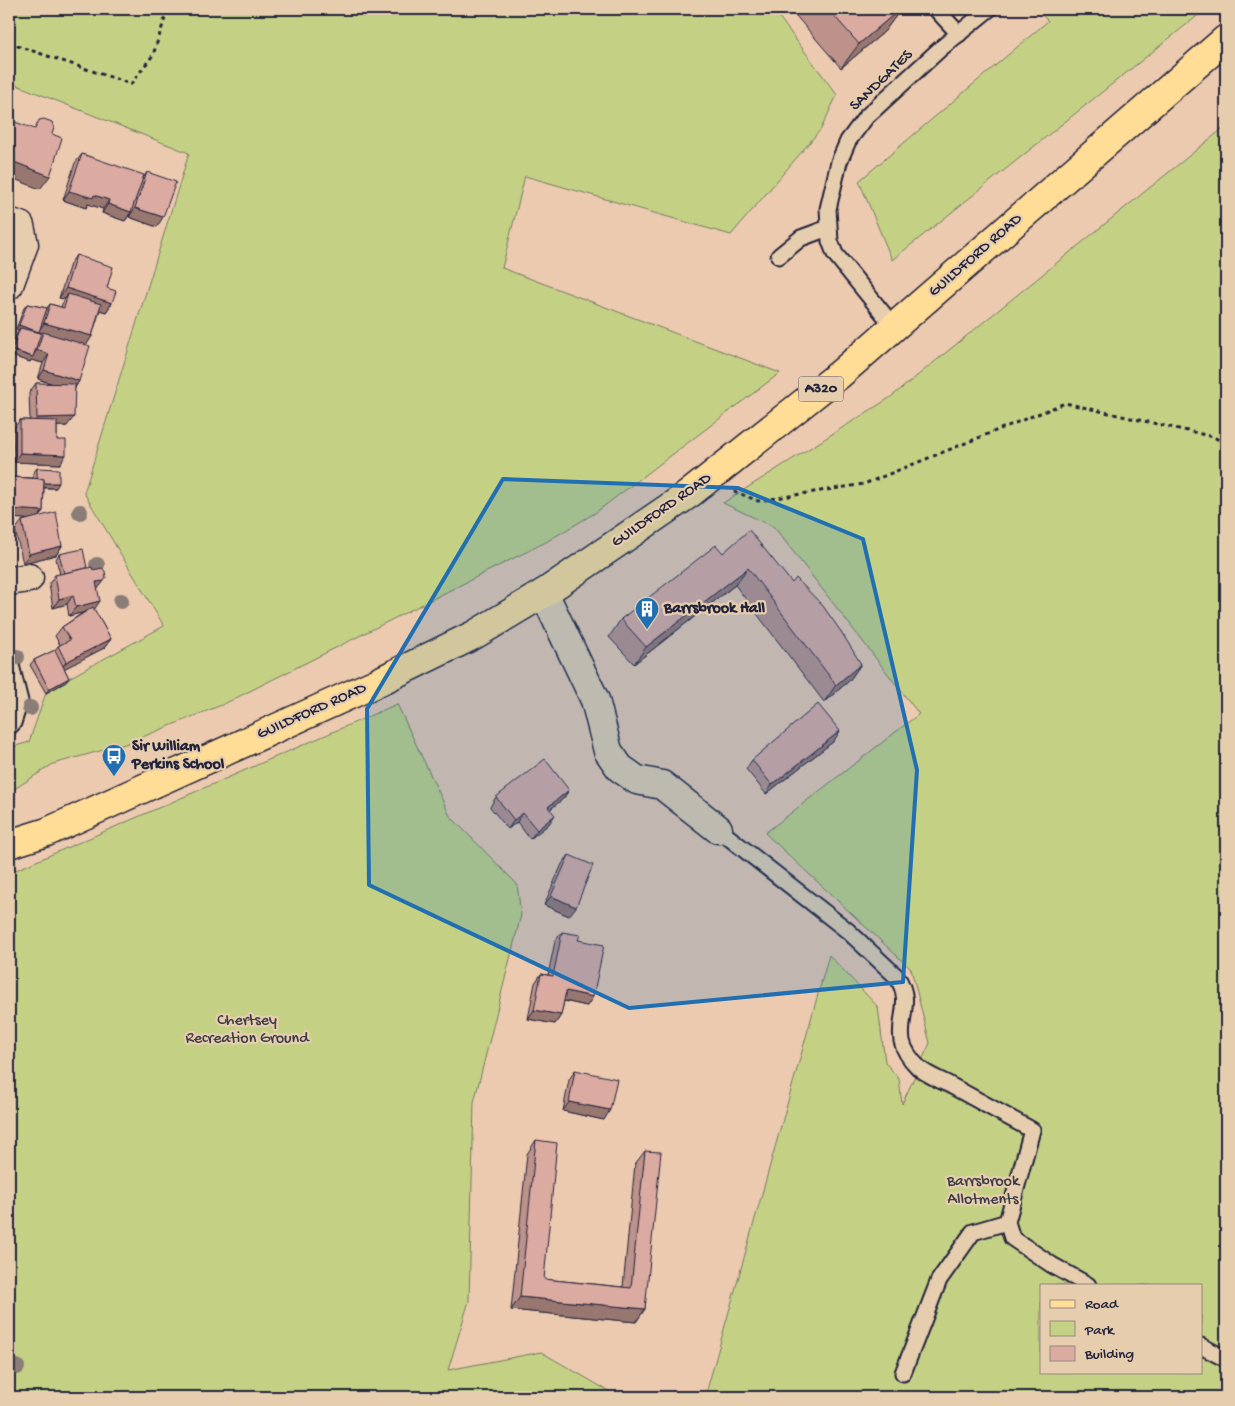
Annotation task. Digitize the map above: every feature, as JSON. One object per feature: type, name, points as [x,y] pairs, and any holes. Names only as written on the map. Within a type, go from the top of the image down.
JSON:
[{"type":"main road","name":"GUILDFORD ROAD","points":[[9,844],[47,832],[376,683],[474,635],[544,593],[689,494],[840,374],[1226,38]]},
{"type":"street","points":[[9,285],[24,244],[14,224]]},
{"type":"street","points":[[544,593],[595,700],[608,752],[616,763],[637,780],[662,785],[718,829]]},
{"type":"lane","points":[[936,9],[959,34]]},
{"type":"lane","name":"SANDGATES","points":[[894,327],[835,254],[830,242],[828,209],[839,162],[848,141],[866,117],[989,9]]},
{"type":"lane","points":[[778,256],[801,238],[828,228]]},
{"type":"lane","points":[[9,657],[20,701],[13,723],[9,727]]},
{"type":"lane","points":[[718,829],[848,931],[897,977],[905,996],[905,1010],[901,1030],[902,1041],[905,1050],[919,1068],[1032,1130],[1007,1222],[1012,1238],[1052,1266],[1086,1284]]},
{"type":"lane","points":[[903,1373],[940,1280],[973,1232],[1007,1222]]},
{"type":"lane","points":[[1202,1347],[1226,1359]]},
{"type":"path","points":[[9,42],[131,84],[153,55],[168,9]]},
{"type":"path","points":[[706,480],[758,500],[864,484],[1065,403],[1214,437],[1226,445]]},
{"type":"highlighted area","points":[[503,479],[738,488],[863,539],[917,770],[903,982],[629,1008],[369,885],[367,709]]},
{"type":"green space","points":[[9,9],[773,9],[837,95],[821,129],[731,235],[525,176],[502,268],[780,373],[595,513],[546,542],[224,704],[125,744],[53,764],[16,788],[9,790],[9,748],[29,742],[47,690],[164,626],[84,493],[189,153],[9,82]]},
{"type":"green space","points":[[1036,9],[1206,9],[892,260],[859,181],[1048,21]]},
{"type":"green space","name":"Barrsbrook Allotments","points":[[1226,126],[1226,1397],[705,1397],[829,955],[878,1007],[885,1062],[899,1079],[902,1104],[930,1043],[911,969],[765,833],[919,714],[774,527],[723,503],[891,397]]},
{"type":"green space","name":"Chertsey Recreation Ground","points":[[397,704],[450,816],[517,884],[521,915],[474,1102],[469,1301],[448,1370],[541,1352],[619,1397],[9,1397],[9,873]]},
{"type":"building","points":[[828,9],[900,9],[859,44]]},
{"type":"building","points":[[44,119],[52,122],[54,128],[52,134],[62,138],[50,176],[9,160],[9,120],[35,129],[39,120]]},
{"type":"building","points":[[82,154],[144,175],[131,212],[108,204],[109,200],[94,195],[93,198],[69,191]]},
{"type":"building","points":[[147,172],[176,182],[163,217],[135,208]]},
{"type":"building","points":[[76,255],[113,267],[107,288],[116,291],[112,303],[66,288]]},
{"type":"building","points":[[68,294],[101,304],[92,336],[44,323],[50,304],[64,308]]},
{"type":"building","points":[[27,304],[47,308],[39,332],[19,325]]},
{"type":"building","points":[[20,328],[41,333],[33,357],[12,350]]},
{"type":"building","points":[[43,332],[90,346],[79,381],[44,370],[49,354],[37,350]]},
{"type":"building","points":[[36,383],[75,384],[74,417],[37,418]]},
{"type":"building","points":[[20,420],[57,421],[57,440],[66,440],[66,455],[20,453]]},
{"type":"building","points":[[37,468],[59,469],[59,483],[44,483],[44,479],[37,478]]},
{"type":"building","points":[[9,477],[44,479],[43,511],[9,509]]},
{"type":"building","points":[[56,512],[62,546],[29,554],[22,521]]},
{"type":"building","points":[[749,530],[792,583],[796,578],[823,606],[861,664],[836,685],[748,568],[646,647],[621,619],[716,545],[723,553]]},
{"type":"building","points":[[83,549],[87,568],[64,573],[59,554]]},
{"type":"building","points":[[92,567],[93,570],[102,568],[105,571],[106,578],[104,581],[96,582],[100,601],[76,607],[73,595],[59,599],[55,575]]},
{"type":"building","points":[[93,607],[111,639],[66,662],[58,646],[70,640],[62,627]]},
{"type":"building","points":[[55,650],[69,678],[49,689],[34,660]]},
{"type":"building","points":[[818,704],[840,731],[772,785],[752,760]]},
{"type":"building","points":[[545,759],[569,790],[548,807],[555,815],[537,830],[523,813],[514,820],[496,797]]},
{"type":"building","points":[[569,855],[593,865],[576,907],[551,896]]},
{"type":"building","points":[[562,932],[580,935],[578,940],[604,945],[593,997],[566,991],[561,1015],[534,1010],[541,974],[553,976]]},
{"type":"building","points":[[575,1070],[617,1079],[610,1110],[569,1102]]},
{"type":"building","points":[[536,1140],[557,1143],[544,1279],[631,1288],[645,1151],[661,1152],[645,1309],[520,1297]]},
{"type":"place","name":"Barrsbrook Hall","points":[[647,630]]},
{"type":"place","name":"Sir William Perkins School","points":[[114,777]]}]
